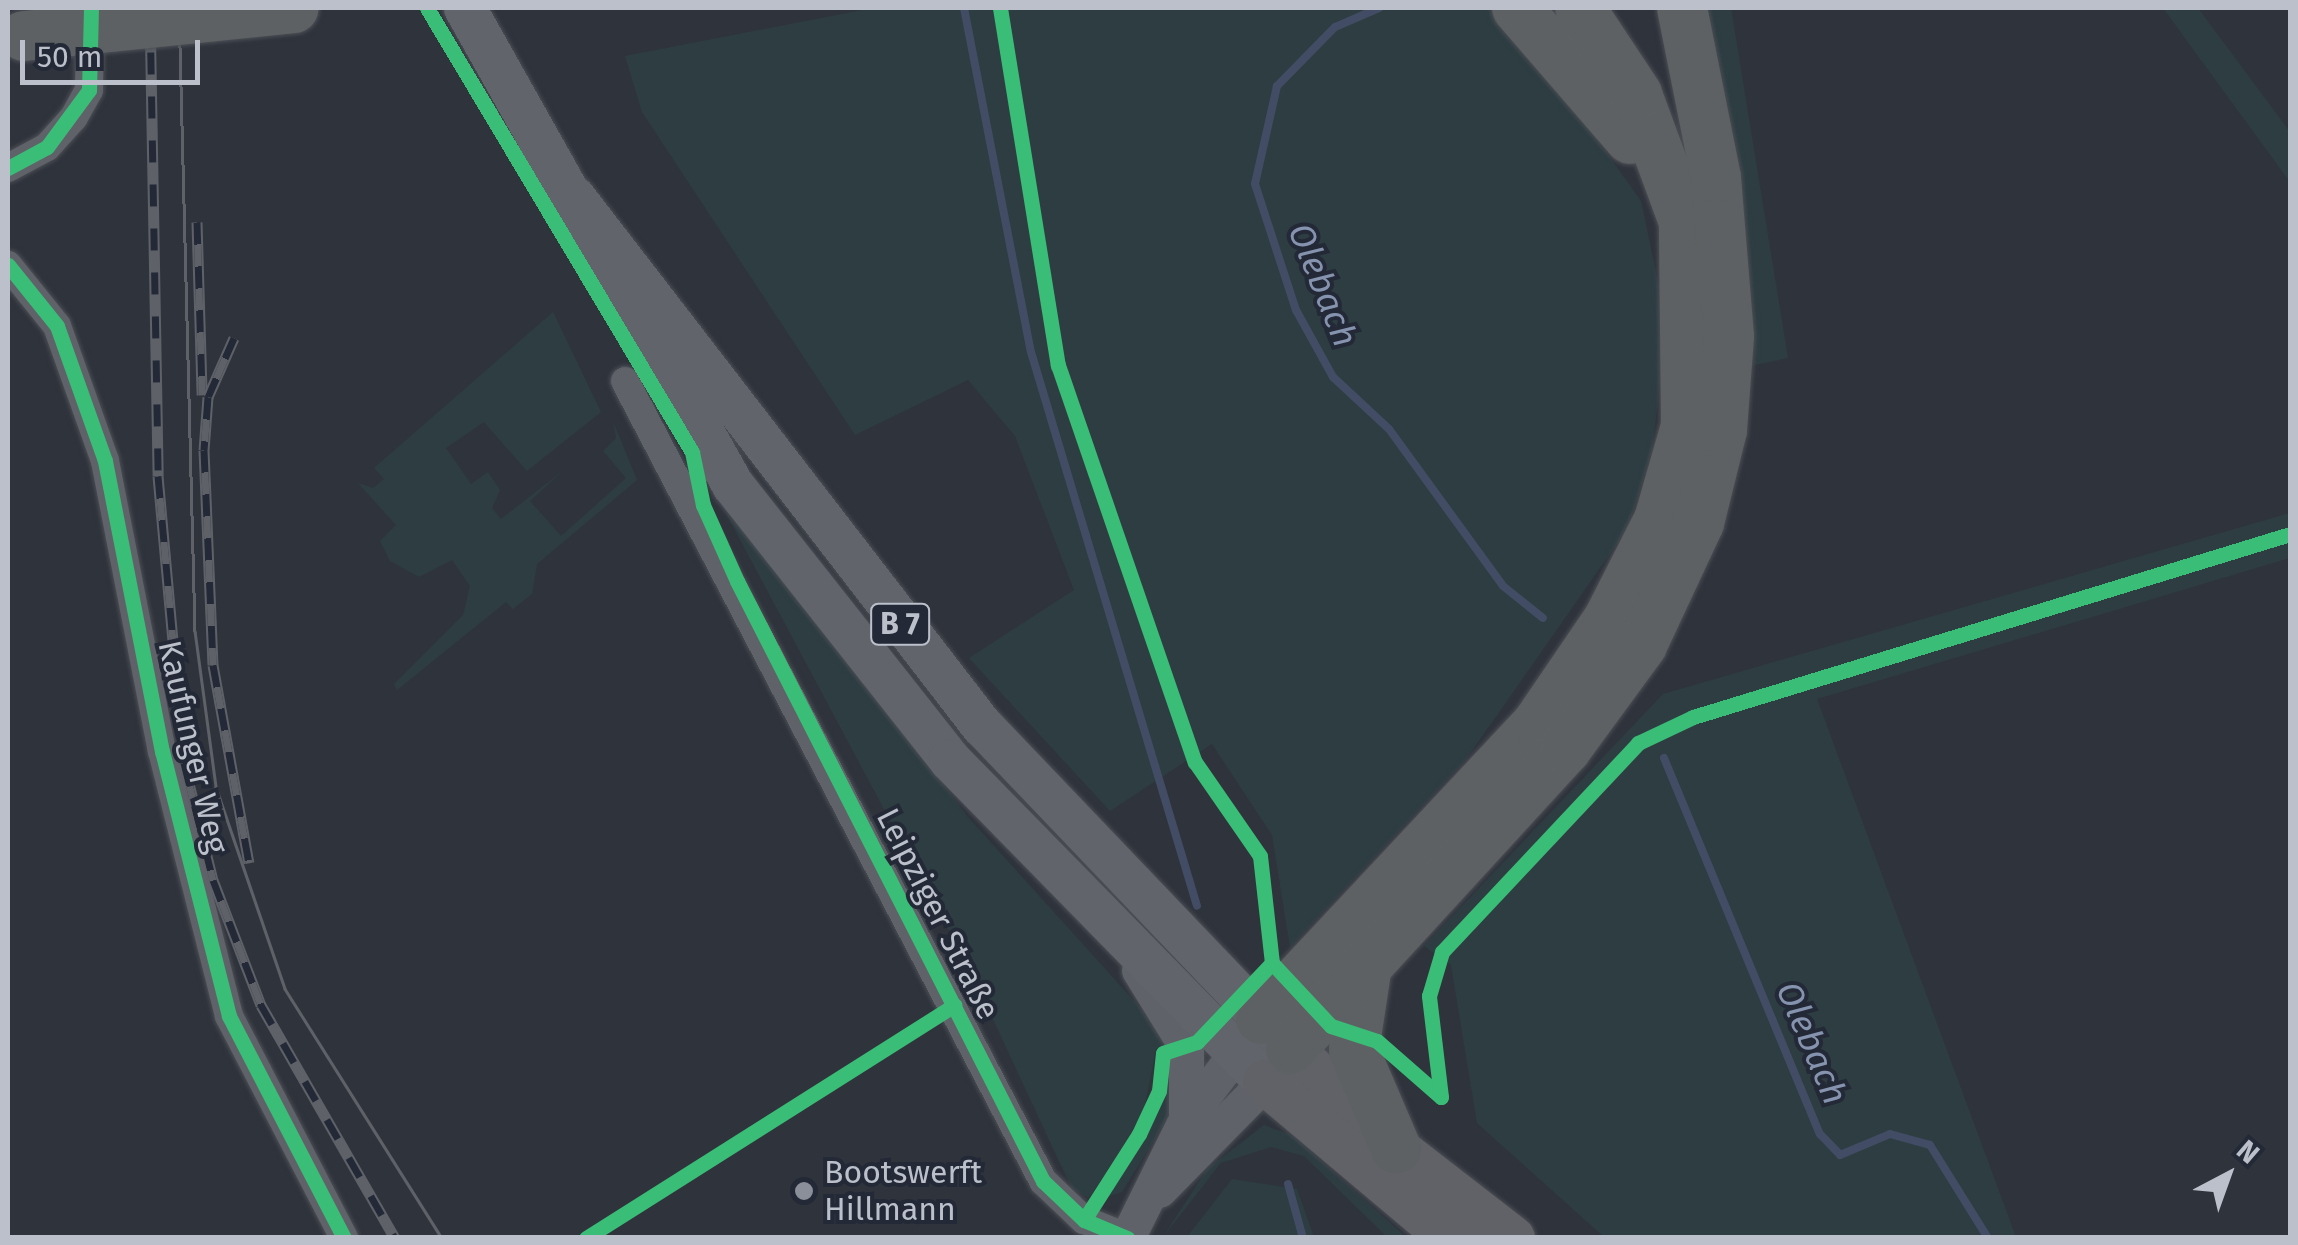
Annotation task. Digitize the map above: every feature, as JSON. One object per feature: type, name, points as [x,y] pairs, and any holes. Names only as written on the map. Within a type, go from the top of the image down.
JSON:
[{"type":"highway","points":[[16,37],[294,8]]},
{"type":"highway","points":[[1517,8],[1622,126],[1707,280]]},
{"type":"highway","points":[[1580,8],[1656,135],[1707,280]]},
{"type":"highway","points":[[1263,1051],[1537,724],[1608,620],[1659,520],[1686,426],[1707,280],[1675,128],[1604,8]]},
{"type":"highway","points":[[1263,1051],[1366,972],[1566,748],[1675,586],[1722,430],[1682,8]]},
{"type":"highway","points":[[1366,972],[1354,1050],[1396,1148]]},
{"type":"highway","name":"B 7","points":[[1263,1051],[1512,1238]]},
{"type":"highway","name":"B 7","points":[[1263,1051],[1450,1238]]},
{"type":"main road","name":"B 7","points":[[465,8],[574,198],[647,345],[733,485],[950,760],[1122,943],[1263,1051]]},
{"type":"main road","name":"B 7","points":[[574,198],[982,726],[1263,1051]]},
{"type":"street","points":[[8,168],[47,147],[82,104],[91,8]]},
{"type":"street","name":"Kaufunger Weg","points":[[8,265],[57,326],[105,461],[162,751],[229,1016],[344,1238]]},
{"type":"street","name":"Leipziger Straße","points":[[624,381],[736,581],[1043,1181],[1084,1220],[1127,1237],[1186,1119],[1263,1051]]},
{"type":"street","points":[[1122,943],[1186,1046],[1186,1119]]},
{"type":"street","name":"Leipziger Straße","points":[[1147,1200],[1263,1051]]},
{"type":"shaded area","points":[[873,8],[1486,8],[1517,27],[1641,201],[1667,324],[1652,451],[1628,528],[1467,758],[1290,947],[1272,835],[1212,744],[1110,811],[969,658],[1074,590],[1015,436],[968,380],[855,435],[642,112],[625,56]]},
{"type":"shaded area","points":[[1706,8],[1731,8],[1788,358],[1745,367]]},
{"type":"shaded area","points":[[2163,8],[2198,8],[2290,132],[2290,182]]},
{"type":"shaded area","points":[[553,312],[601,412],[527,471],[484,422],[446,448],[471,484],[488,472],[500,490],[492,508],[501,519],[564,470],[530,501],[561,536],[626,478],[603,451],[616,438],[613,421],[637,480],[537,564],[532,594],[513,609],[506,602],[397,690],[394,684],[463,615],[470,586],[452,560],[419,577],[390,561],[380,541],[396,525],[358,483],[373,488],[384,479],[374,468]]},
{"type":"shaded area","points":[[698,461],[968,817],[1173,1044],[1156,1049],[1142,1120],[1089,1198],[1072,1189],[971,972]]},
{"type":"shaded area","points":[[2290,513],[2290,558],[1817,699],[2016,1237],[1604,1237],[1477,1123],[1451,965],[1424,946],[1663,694]]},
{"type":"shaded area","points":[[1173,1057],[1169,1116],[1122,1192],[1100,1199],[1158,1108]]},
{"type":"shaded area","points":[[1264,1125],[1292,1135],[1406,1237],[1387,1237],[1304,1156],[1271,1147],[1221,1163],[1163,1237],[1207,1169]]},
{"type":"shaded area","points":[[1232,1179],[1297,1189],[1314,1237],[1187,1237]]},
{"type":"waterway","points":[[964,8],[1031,352],[1197,906]]},
{"type":"waterway","name":"Olebach","points":[[1379,8],[1335,27],[1277,86],[1255,184],[1296,310],[1333,377],[1389,429],[1503,586],[1543,618]]},
{"type":"waterway","name":"Olebach","points":[[1664,758],[1820,1134],[1840,1155],[1890,1134],[1930,1145],[1988,1238]]},
{"type":"waterway","points":[[1288,1184],[1303,1238]]},
{"type":"tram line","points":[[179,8],[195,631],[216,787],[285,989],[442,1238]]},
{"type":"railway","points":[[150,8],[158,476],[184,763],[213,880],[261,1005],[395,1238]]},
{"type":"railway","points":[[197,222],[202,395]]},
{"type":"railway","points":[[234,338],[208,397],[204,450],[213,665],[249,863]]},
{"type":"cycle path","points":[[8,168],[47,147],[89,90],[91,8]]},
{"type":"cycle path","points":[[427,8],[692,452],[703,505],[737,581],[1043,1181],[1084,1220],[1127,1238]]},
{"type":"cycle path","points":[[1000,8],[1058,365],[1195,762],[1260,856],[1272,963],[1331,1026],[1377,1041],[1441,1097]]},
{"type":"cycle path","points":[[8,265],[57,326],[105,461],[162,751],[229,1016],[344,1238]]},
{"type":"cycle path","points":[[1441,1097],[1429,996],[1442,952],[1638,743],[1693,717],[2290,534]]},
{"type":"cycle path","points":[[1084,1220],[1139,1134],[1159,1091],[1163,1053],[1197,1042],[1272,963]]},
{"type":"cycle path","points":[[586,1238],[954,1005]]},
{"type":"place","name":"Bootswerft Hillmann","points":[[804,1191]]}]
